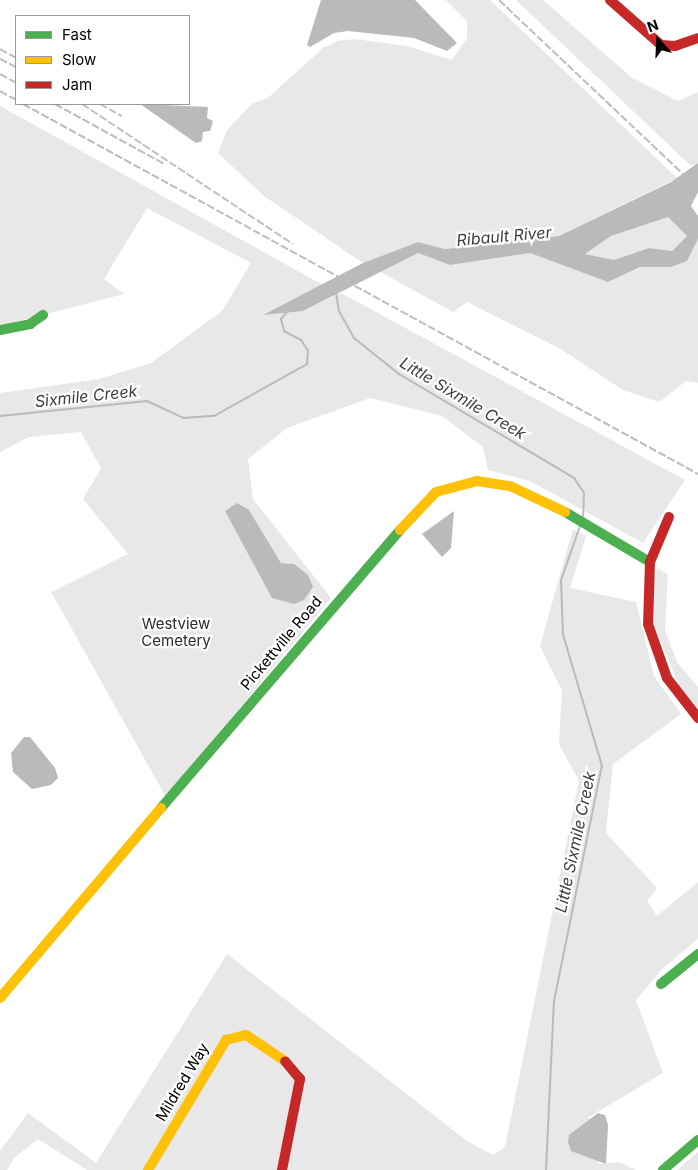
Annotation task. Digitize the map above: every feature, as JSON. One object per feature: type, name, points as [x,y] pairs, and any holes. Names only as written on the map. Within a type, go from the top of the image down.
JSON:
[{"type":"street","points":[[610,0],[655,42],[667,46],[698,38]]},
{"type":"street","points":[[0,330],[30,324],[43,315]]},
{"type":"street","name":"Pickettville Road","points":[[0,998],[370,561],[436,492],[463,482],[510,486],[551,504],[650,562]]},
{"type":"street","points":[[669,517],[650,562],[646,607],[651,642],[667,678],[698,718]]},
{"type":"street","points":[[661,984],[698,954]]},
{"type":"street","name":"Mildred Way","points":[[148,1170],[218,1049],[226,1040],[246,1035],[293,1067],[300,1079],[282,1170]]},
{"type":"street","points":[[663,1170],[698,1140]]},
{"type":"green space","points":[[446,0],[490,0],[677,178],[559,236],[445,249],[418,242],[363,263],[264,196],[218,153],[227,130],[253,103],[268,98],[323,48],[337,41],[355,39],[407,46],[452,60],[467,38],[467,21]]},
{"type":"green space","points":[[516,0],[543,0],[631,77],[678,101],[698,92],[698,163],[691,166]]},
{"type":"green space","name":"Westview Cemetery","points":[[0,106],[325,286],[265,314],[303,311],[341,293],[685,480],[643,543],[530,481],[488,470],[483,447],[442,416],[370,398],[287,428],[248,459],[253,499],[331,598],[166,797],[51,592],[128,554],[83,499],[101,468],[81,432],[29,437],[0,452],[0,393],[99,379],[151,363],[222,311],[251,263],[147,208],[104,279],[124,294],[0,326]],"holes":[[[249,510],[281,563],[294,564],[272,598]]]},
{"type":"green space","points":[[668,217],[687,236],[672,251],[649,248],[614,260],[585,254],[611,236]]},
{"type":"green space","points":[[698,239],[698,383],[686,381],[659,402],[623,390],[559,348],[467,302],[453,312],[379,271],[418,253],[450,265],[530,253],[608,282],[640,267],[671,267],[687,261]]},
{"type":"green space","points":[[573,529],[586,536],[570,588],[636,602],[654,676],[681,714],[613,764],[606,833],[657,888],[647,901],[657,916],[698,882],[698,939],[663,968],[636,1000],[663,1073],[589,1117],[599,1164],[619,1162],[636,1170],[87,1170],[38,1139],[14,1158],[7,1170],[0,1170],[0,1151],[28,1113],[96,1163],[227,954],[467,1141],[493,1155],[505,1147],[579,781],[559,744],[562,691],[540,646]]},
{"type":"green space","points":[[657,568],[668,574],[665,630],[677,662],[698,687],[698,708],[679,685],[653,622],[652,589]]},
{"type":"green space","points":[[698,1152],[698,1170],[677,1170]]},
{"type":"shaded area","points":[[321,0],[415,0],[457,43],[447,51],[414,38],[348,31],[334,33],[310,47],[307,45]]},
{"type":"shaded area","points":[[141,105],[208,107],[207,118],[213,121],[210,131],[203,132],[202,141],[196,143]]},
{"type":"shaded area","name":"Ribault River","points":[[698,163],[698,192],[691,206],[698,216],[698,239],[687,261],[671,267],[640,267],[608,282],[530,253],[450,265],[418,253],[303,311],[263,315],[363,263],[418,242],[445,249],[559,236],[671,182]],"holes":[[[668,217],[687,236],[672,251],[649,248],[614,260],[585,254],[611,236]]]},
{"type":"shaded area","points":[[237,503],[249,510],[281,563],[294,564],[308,575],[313,587],[304,600],[294,604],[272,598],[225,511]]},
{"type":"shaded area","points":[[454,511],[451,548],[442,557],[422,534]]},
{"type":"shaded area","points":[[24,737],[30,737],[55,768],[58,778],[51,785],[32,789],[13,772],[11,753]]},
{"type":"shaded area","points":[[598,1113],[605,1115],[608,1125],[606,1164],[571,1151],[568,1142],[569,1135]]},
{"type":"waterway","name":"Little Sixmile Creek","points":[[336,293],[339,311],[354,338],[399,374],[574,478],[584,493],[583,516]]},
{"type":"waterway","name":"Sixmile Creek","points":[[0,416],[147,401],[183,418],[214,416],[307,364],[308,351],[301,340],[284,331],[281,319],[287,312]]},
{"type":"waterway","name":"Little Sixmile Creek","points":[[546,1170],[554,1001],[602,766],[563,634],[561,580],[580,526]]},
{"type":"railway","points":[[499,0],[698,188]]},
{"type":"railway","points":[[0,49],[15,57]]},
{"type":"railway","points":[[0,59],[15,66]]},
{"type":"railway","points":[[0,74],[15,82]]},
{"type":"railway","points":[[0,91],[15,99]]},
{"type":"railway","points":[[25,105],[698,474]]},
{"type":"railway","points":[[57,105],[164,164]]},
{"type":"railway","points":[[84,105],[293,244]]},
{"type":"railway","points":[[102,105],[122,116]]},
{"type":"traffic: fast","points":[[0,330],[30,324],[43,315]]},
{"type":"traffic: fast","points":[[565,512],[650,562]]},
{"type":"traffic: fast","points":[[161,808],[400,530]]},
{"type":"traffic: fast","points":[[661,984],[698,954]]},
{"type":"traffic: fast","points":[[663,1170],[698,1140]]},
{"type":"traffic: slow","points":[[400,530],[436,492],[477,481],[510,486],[565,512]]},
{"type":"traffic: slow","points":[[0,998],[161,808]]},
{"type":"traffic: slow","points":[[148,1170],[226,1040],[246,1035],[285,1061]]},
{"type":"traffic: jam","points":[[610,0],[661,45],[675,46],[698,38]]},
{"type":"traffic: jam","points":[[669,517],[650,562],[648,624],[667,678],[698,718]]},
{"type":"traffic: jam","points":[[282,1170],[300,1079],[285,1061]]}]
